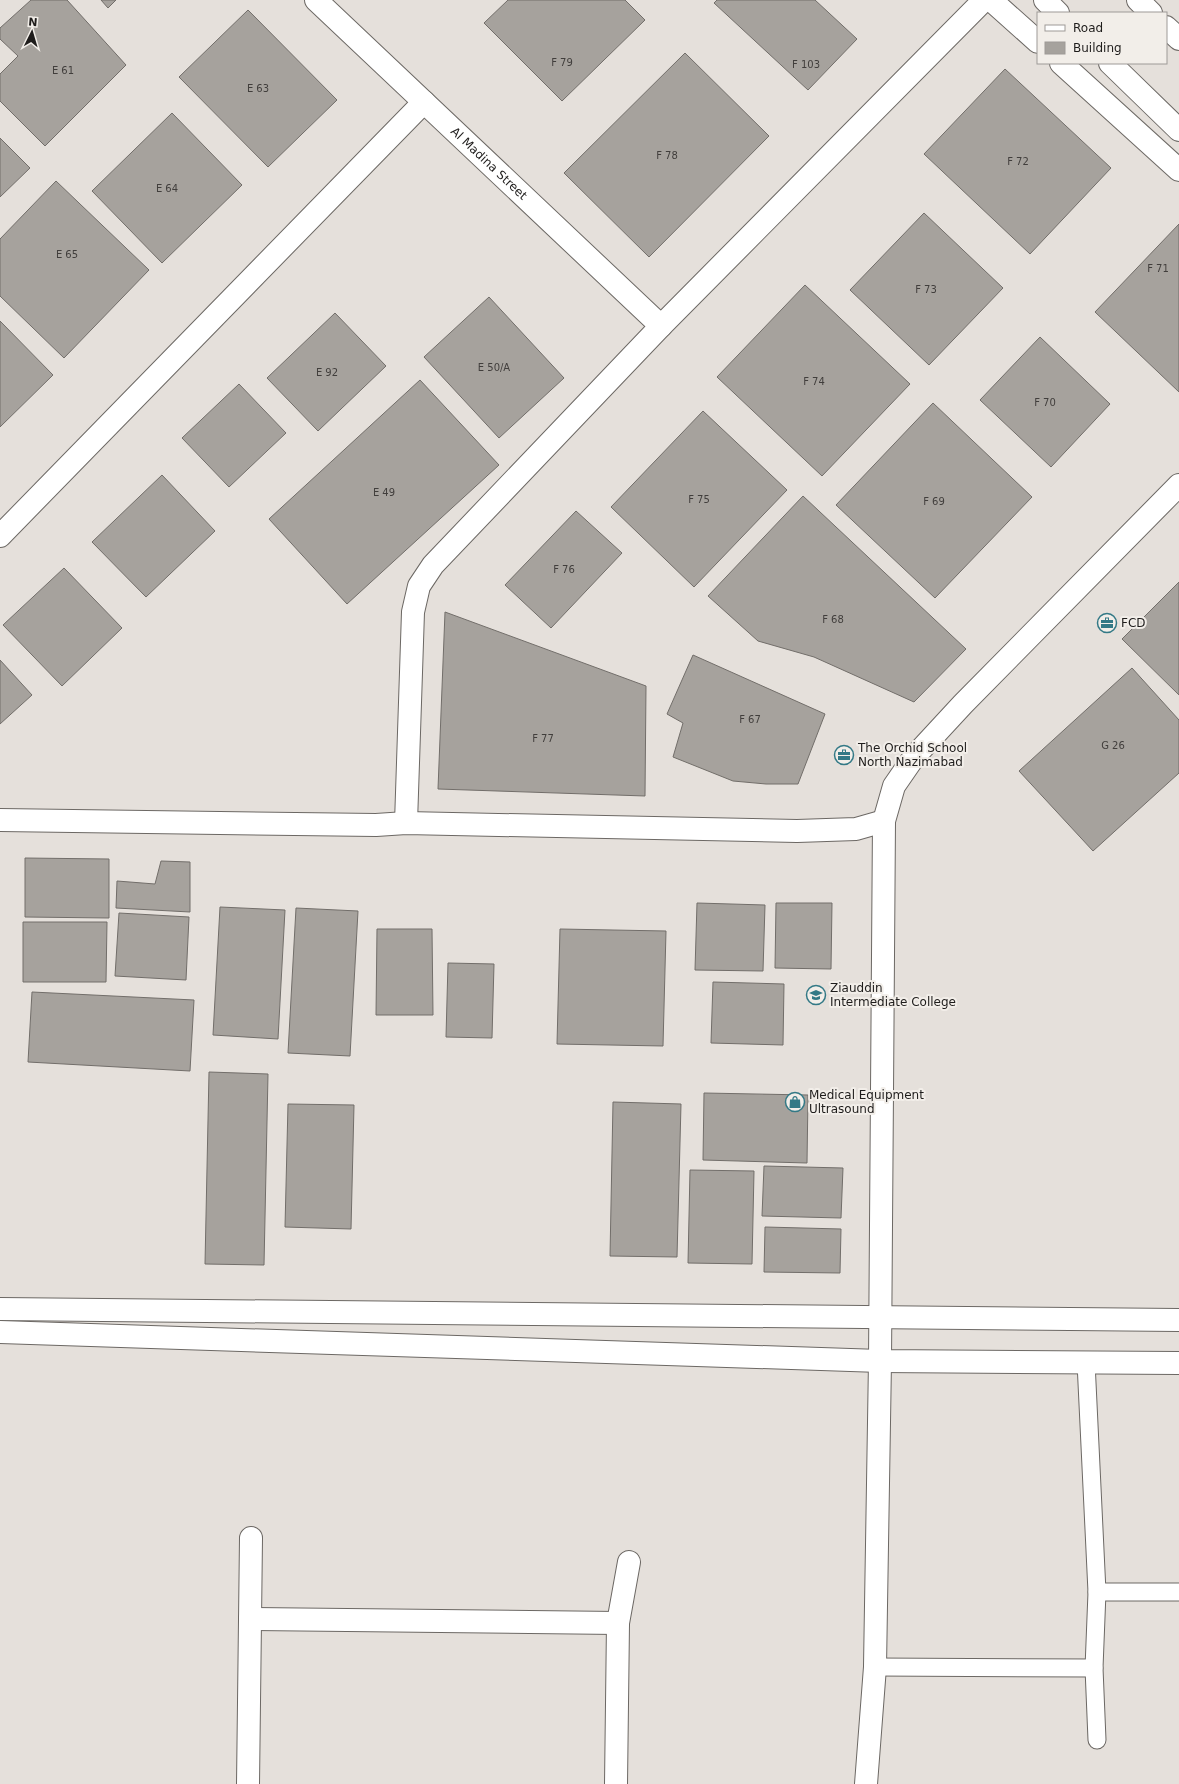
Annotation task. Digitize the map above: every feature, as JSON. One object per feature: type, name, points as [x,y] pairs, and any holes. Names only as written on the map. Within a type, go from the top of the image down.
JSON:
[{"type":"street","name":"Al Madina Street","points":[[316,0],[661,326]]},
{"type":"street","points":[[406,823],[413,612],[419,586],[433,565],[661,326],[984,0]]},
{"type":"street","points":[[991,0],[1037,41]]},
{"type":"street","points":[[1045,0],[1057,12]]},
{"type":"street","points":[[1138,0],[1150,12]]},
{"type":"street","points":[[1167,28],[1179,40]]},
{"type":"street","points":[[1062,64],[1179,170]]},
{"type":"street","points":[[1111,64],[1179,130]]},
{"type":"street","points":[[0,536],[424,102]]},
{"type":"street","points":[[866,1784],[875,1667],[880,1361],[879,1317],[884,821],[894,786],[914,757],[963,704],[1179,485]]},
{"type":"street","points":[[0,820],[368,824],[406,823],[797,832],[856,829],[884,821]]},
{"type":"street","points":[[0,1308],[1179,1320]]},
{"type":"street","points":[[0,1332],[880,1361],[1179,1363]]},
{"type":"street","points":[[248,1784],[251,1538]]},
{"type":"street","points":[[616,1784],[618,1623],[629,1562]]},
{"type":"street","points":[[250,1619],[618,1623]]},
{"type":"lane","points":[[1086,1362],[1097,1592],[1094,1668],[1097,1740]]},
{"type":"lane","points":[[1097,1592],[1179,1592]]},
{"type":"lane","points":[[875,1667],[1094,1668]]},
{"type":"building","points":[[31,0],[67,0],[126,65],[45,146],[0,101],[0,74],[18,56],[0,39],[0,28]]},
{"type":"building","points":[[101,0],[116,0],[108,8]]},
{"type":"building","points":[[508,0],[625,0],[645,20],[562,101],[484,23]]},
{"type":"building","points":[[717,0],[815,0],[857,39],[808,90],[714,3]]},
{"type":"building","points":[[248,10],[337,100],[268,167],[179,77]]},
{"type":"building","points":[[685,53],[769,136],[649,257],[564,173]]},
{"type":"building","points":[[1005,69],[1111,168],[1030,254],[924,154]]},
{"type":"building","points":[[172,113],[242,185],[162,263],[92,191]]},
{"type":"building","points":[[0,138],[30,168],[0,197]]},
{"type":"building","points":[[56,181],[149,270],[64,358],[0,296],[0,239]]},
{"type":"building","points":[[924,213],[1003,288],[929,365],[850,290]]},
{"type":"building","points":[[1179,224],[1179,392],[1095,312]]},
{"type":"building","points":[[805,285],[910,384],[822,476],[717,377]]},
{"type":"building","points":[[489,297],[564,378],[499,438],[424,357]]},
{"type":"building","points":[[335,313],[386,366],[318,431],[267,378]]},
{"type":"building","points":[[0,321],[53,375],[0,427]]},
{"type":"building","points":[[1040,337],[1110,404],[1051,467],[980,400]]},
{"type":"building","points":[[420,380],[499,465],[347,604],[269,519]]},
{"type":"building","points":[[239,384],[286,433],[229,487],[182,438]]},
{"type":"building","points":[[933,403],[1032,497],[935,598],[836,505]]},
{"type":"building","points":[[703,411],[787,490],[694,587],[611,507]]},
{"type":"building","points":[[162,475],[215,531],[146,597],[92,542]]},
{"type":"building","points":[[803,496],[966,649],[914,702],[814,657],[758,641],[708,596]]},
{"type":"building","points":[[576,511],[622,553],[551,628],[505,585]]},
{"type":"building","points":[[64,568],[122,628],[62,686],[3,625]]},
{"type":"building","points":[[1179,582],[1179,695],[1122,639]]},
{"type":"building","points":[[445,612],[646,686],[645,796],[438,789]]},
{"type":"building","points":[[693,655],[825,714],[798,784],[766,784],[733,781],[673,757],[683,723],[667,714]]},
{"type":"building","points":[[0,660],[32,695],[0,724]]},
{"type":"building","points":[[1132,668],[1179,720],[1179,773],[1093,851],[1019,771]]},
{"type":"building","points":[[25,858],[109,859],[109,918],[25,917]]},
{"type":"building","points":[[161,861],[190,862],[190,912],[116,908],[117,881],[155,884]]},
{"type":"building","points":[[697,903],[765,905],[763,971],[695,970]]},
{"type":"building","points":[[776,903],[832,903],[831,969],[775,968]]},
{"type":"building","points":[[220,907],[285,910],[278,1039],[213,1035]]},
{"type":"building","points":[[296,908],[358,911],[350,1056],[288,1053]]},
{"type":"building","points":[[119,913],[189,917],[186,980],[115,976]]},
{"type":"building","points":[[23,922],[107,922],[106,982],[23,982]]},
{"type":"building","points":[[377,929],[432,929],[433,1015],[376,1015]]},
{"type":"building","points":[[560,929],[666,931],[663,1046],[557,1044]]},
{"type":"building","points":[[448,963],[494,964],[492,1038],[446,1037]]},
{"type":"building","points":[[713,982],[784,984],[783,1045],[711,1043]]},
{"type":"building","points":[[32,992],[194,1000],[190,1071],[28,1062]]},
{"type":"building","points":[[209,1072],[268,1074],[264,1265],[205,1264]]},
{"type":"building","points":[[704,1093],[808,1095],[807,1163],[703,1160]]},
{"type":"building","points":[[613,1102],[681,1104],[677,1257],[610,1256]]},
{"type":"building","points":[[288,1104],[354,1105],[351,1229],[285,1227]]},
{"type":"building","points":[[764,1166],[843,1168],[841,1218],[762,1216]]},
{"type":"building","points":[[690,1170],[754,1171],[752,1264],[688,1263]]},
{"type":"building","points":[[765,1227],[841,1229],[840,1273],[764,1272]]},
{"type":"place","name":"FCD","points":[[1107,623]]},
{"type":"place","name":"The Orchid School North Nazimabad","points":[[844,755]]},
{"type":"place","name":"Ziauddin Intermediate College","points":[[816,995]]},
{"type":"place","name":"Medical Equipment Ultrasound","points":[[795,1102]]}]
